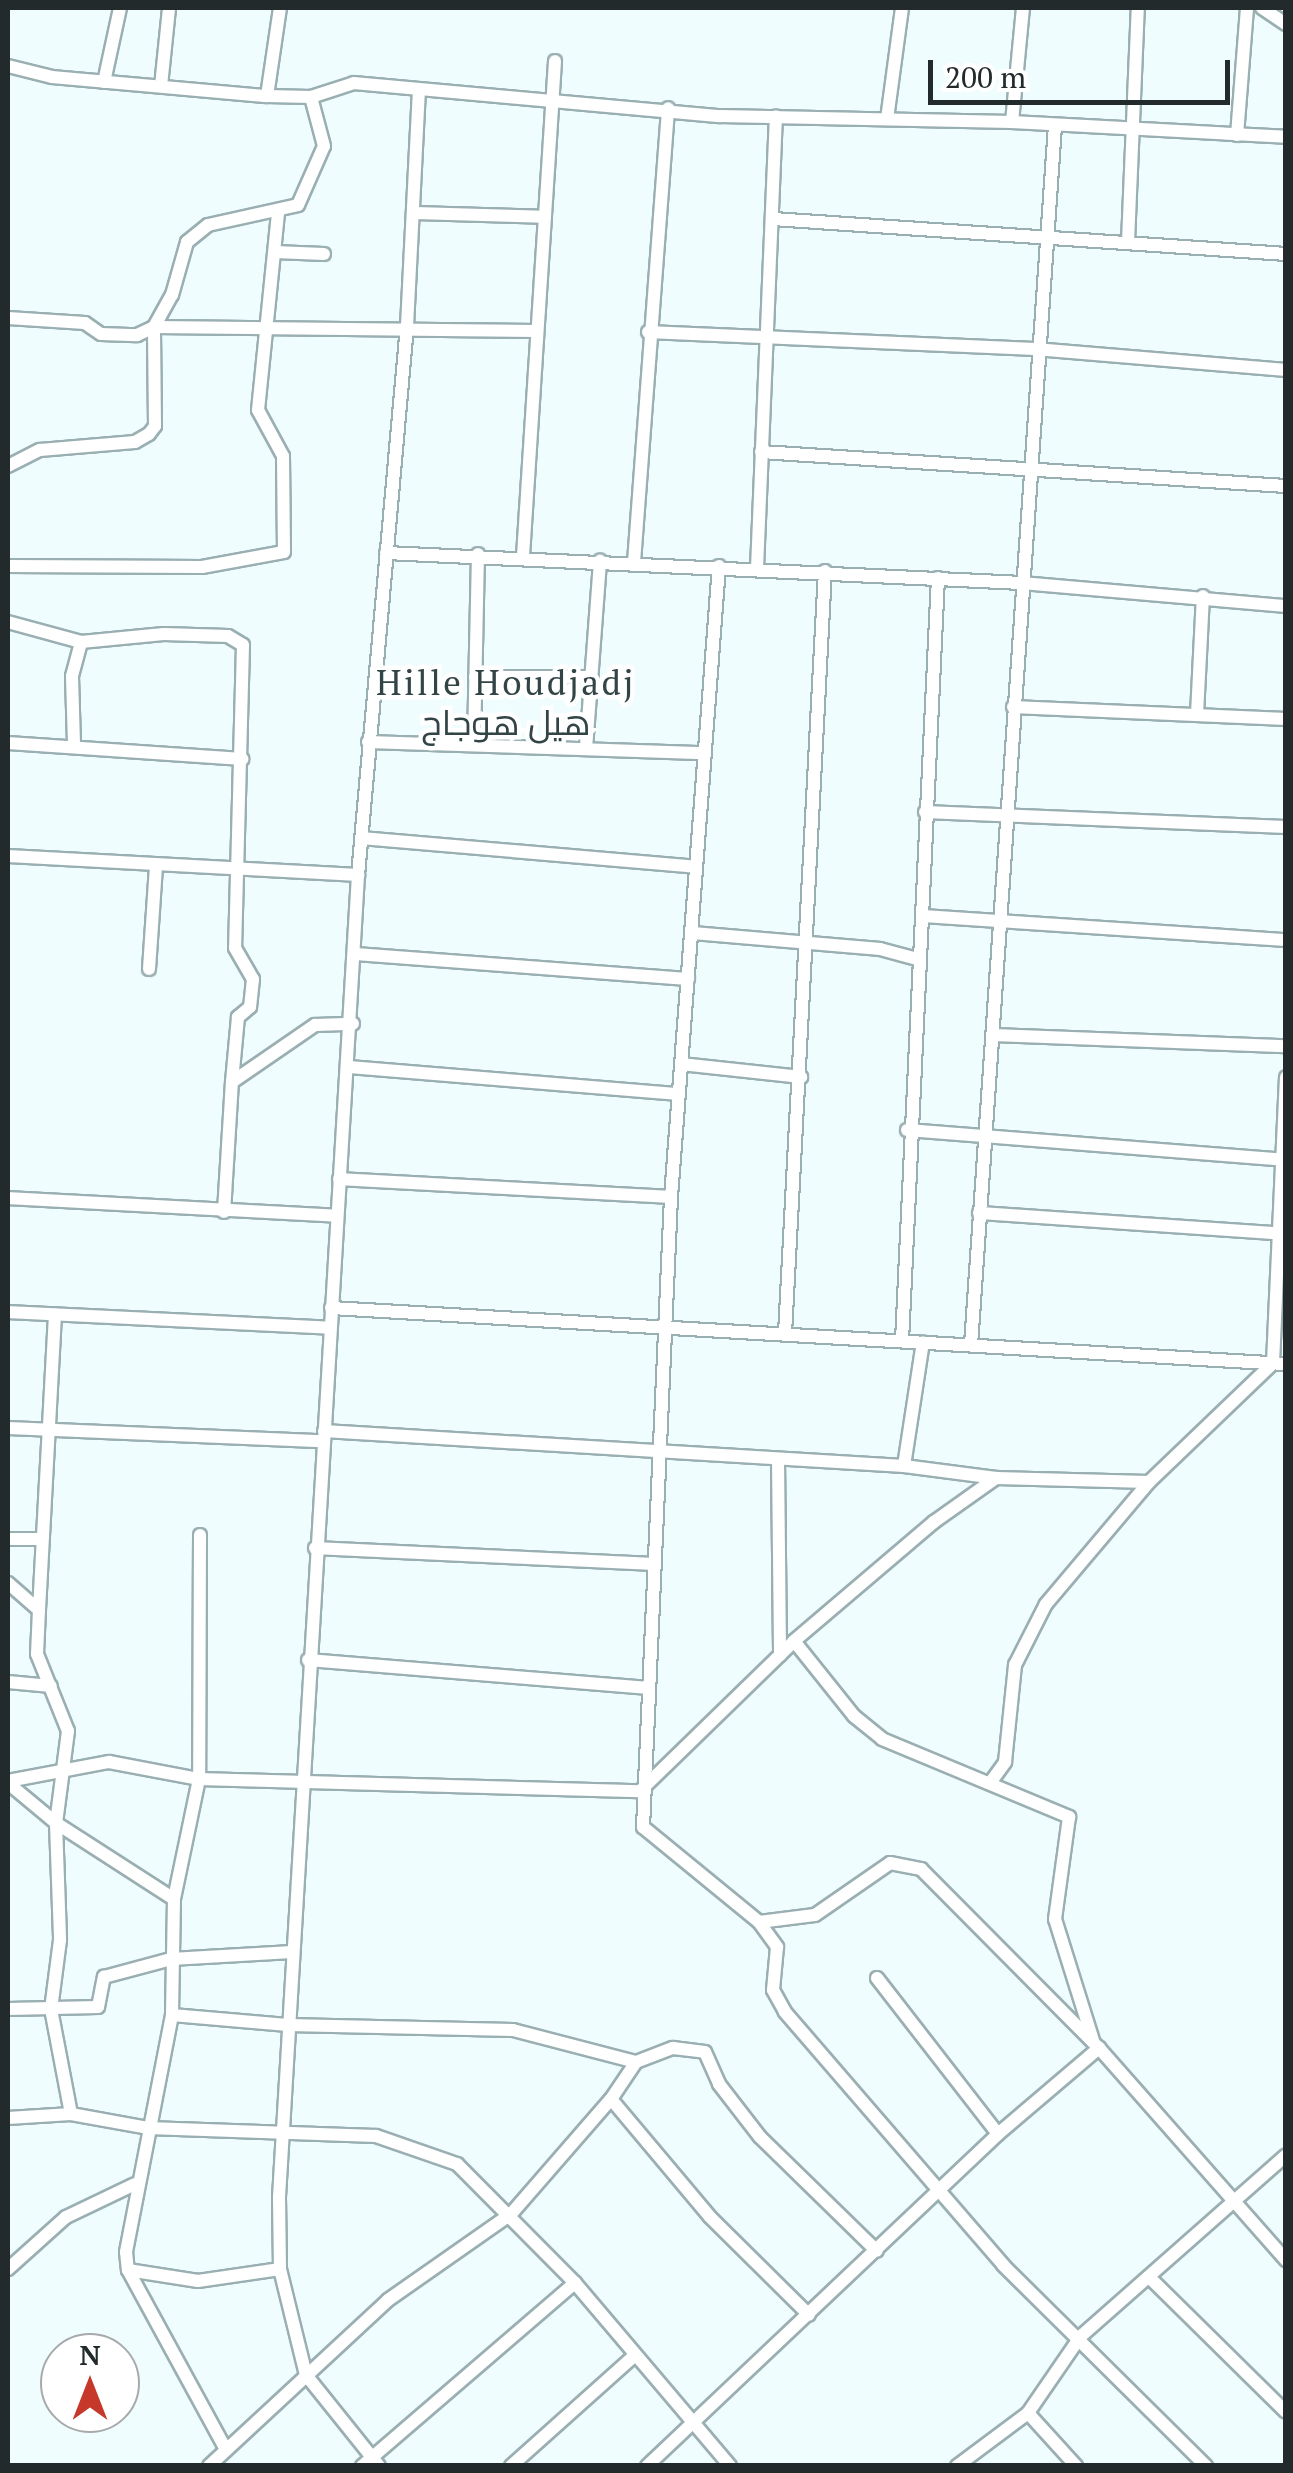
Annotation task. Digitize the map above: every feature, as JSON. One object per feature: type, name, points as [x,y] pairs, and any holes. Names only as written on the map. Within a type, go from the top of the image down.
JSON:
[{"type":"street","points":[[104,82],[120,8]]},
{"type":"street","points":[[161,86],[169,8]]},
{"type":"street","points":[[266,96],[280,8]]},
{"type":"street","points":[[886,119],[902,8]]},
{"type":"street","points":[[1012,122],[1022,8]]},
{"type":"street","points":[[1128,242],[1138,8]]},
{"type":"street","points":[[1237,136],[1247,8]]},
{"type":"street","points":[[1262,8],[1286,24]]},
{"type":"street","points":[[523,556],[555,61]]},
{"type":"street","points":[[8,66],[104,82],[266,96],[311,97],[354,83],[776,116],[1012,122],[1286,137]]},
{"type":"street","points":[[419,90],[406,326],[358,875],[352,1024],[300,1780],[282,2136],[280,2269],[306,2375],[372,2463],[575,2283]]},
{"type":"street","points":[[8,466],[40,450],[99,446],[149,434],[155,426],[154,327],[172,294],[187,242],[208,225],[298,206],[324,146],[311,97]]},
{"type":"street","points":[[634,562],[648,332],[668,108]]},
{"type":"street","points":[[757,568],[776,116]]},
{"type":"street","points":[[971,1345],[1003,921],[1035,349],[1055,126]]},
{"type":"street","points":[[8,566],[202,567],[284,552],[283,456],[258,410],[270,329],[278,212]]},
{"type":"street","points":[[413,214],[545,218]]},
{"type":"street","points":[[773,219],[1286,254]]},
{"type":"street","points":[[275,252],[324,254]]},
{"type":"street","points":[[8,318],[85,323],[101,334],[137,336],[154,327],[406,326],[538,332]]},
{"type":"street","points":[[648,332],[1035,349],[1286,370]]},
{"type":"street","points":[[761,452],[1286,486]]},
{"type":"street","points":[[386,552],[1022,583],[1286,606]]},
{"type":"street","points":[[474,744],[478,554]]},
{"type":"street","points":[[586,748],[600,561]]},
{"type":"street","points":[[719,566],[671,1197],[670,1328],[640,1790],[647,1833],[760,1922],[777,1947],[777,2003],[938,2194],[1206,2466]]},
{"type":"street","points":[[785,1334],[825,572]]},
{"type":"street","points":[[902,1341],[907,1130],[923,916],[938,578]]},
{"type":"street","points":[[1197,714],[1203,596]]},
{"type":"street","points":[[8,622],[81,642],[101,635],[180,635],[228,636],[243,645],[235,948],[253,980],[250,1007],[238,1018],[224,1212]]},
{"type":"street","points":[[74,744],[72,676],[81,642]]},
{"type":"street","points":[[475,677],[589,678]]},
{"type":"street","points":[[1013,708],[1286,719]]},
{"type":"street","points":[[368,742],[705,753]]},
{"type":"street","points":[[8,743],[74,744],[242,759]]},
{"type":"street","points":[[925,812],[1007,812],[1286,827]]},
{"type":"street","points":[[361,838],[696,867]]},
{"type":"street","points":[[8,856],[358,875]]},
{"type":"street","points":[[149,969],[156,865]]},
{"type":"street","points":[[923,916],[1286,940]]},
{"type":"street","points":[[693,933],[880,949],[918,959]]},
{"type":"street","points":[[355,954],[688,979]]},
{"type":"street","points":[[232,1082],[315,1025],[352,1024]]},
{"type":"street","points":[[994,1035],[1286,1046]]},
{"type":"street","points":[[681,1064],[801,1077]]},
{"type":"street","points":[[349,1068],[679,1094]]},
{"type":"street","points":[[990,1783],[1005,1762],[1015,1665],[1046,1604],[1149,1482],[1279,1363],[1274,1233],[1281,1194],[1278,1159],[1286,1077]]},
{"type":"street","points":[[907,1130],[986,1133],[1278,1159]]},
{"type":"street","points":[[339,1179],[671,1197]]},
{"type":"street","points":[[8,1198],[336,1216]]},
{"type":"street","points":[[979,1213],[1274,1233]]},
{"type":"street","points":[[332,1308],[1279,1363]]},
{"type":"street","points":[[8,1312],[330,1328]]},
{"type":"street","points":[[56,1314],[37,1654],[68,1730],[68,1767],[56,1823],[60,1940],[51,2009],[72,2114]]},
{"type":"street","points":[[904,1466],[923,1342]]},
{"type":"street","points":[[8,1428],[323,1436],[662,1452],[904,1466],[996,1478],[1149,1482]]},
{"type":"street","points":[[778,1459],[780,1655]]},
{"type":"street","points":[[8,1782],[68,1767],[109,1762],[200,1779],[640,1790],[794,1641],[934,1522],[996,1478]]},
{"type":"street","points":[[200,1535],[200,1779],[174,1899],[172,2015],[135,2184],[128,2270],[226,2450]]},
{"type":"street","points":[[8,1539],[41,1539]]},
{"type":"street","points":[[315,1548],[654,1564]]},
{"type":"street","points":[[8,1583],[39,1610]]},
{"type":"street","points":[[794,1641],[854,1716],[882,1739],[1069,1817],[1055,1920],[1097,2046]]},
{"type":"street","points":[[308,1660],[646,1688]]},
{"type":"street","points":[[8,1682],[51,1686]]},
{"type":"street","points":[[8,1782],[56,1823],[174,1899]]},
{"type":"street","points":[[760,1922],[815,1915],[880,1867],[911,1863],[1097,2046],[1286,2260]]},
{"type":"street","points":[[8,2009],[98,2007],[104,1977],[172,1959],[292,1952]]},
{"type":"street","points":[[877,1978],[998,2134]]},
{"type":"street","points":[[172,2015],[288,2026],[514,2030],[636,2062]]},
{"type":"street","points":[[647,2466],[998,2134],[1097,2046]]},
{"type":"street","points":[[208,2466],[388,2300],[511,2214],[611,2099],[636,2062],[672,2048],[705,2052],[719,2084],[760,2137],[877,2251]]},
{"type":"street","points":[[611,2099],[710,2217],[809,2315]]},
{"type":"street","points":[[8,2118],[72,2114],[148,2128],[282,2136],[357,2135],[401,2144],[458,2164],[575,2283],[690,2424],[730,2466]]},
{"type":"street","points":[[957,2466],[1028,2413],[1081,2336],[1286,2156]]},
{"type":"street","points":[[8,2268],[66,2216],[135,2184]]},
{"type":"street","points":[[128,2270],[198,2281],[280,2269]]},
{"type":"street","points":[[1149,2277],[1286,2412]]},
{"type":"street","points":[[511,2466],[634,2356]]},
{"type":"street","points":[[1028,2413],[1076,2466]]},
{"type":"district","name":"Hille Houdjadj هيل هوجاج","points":[[506,702]]}]
